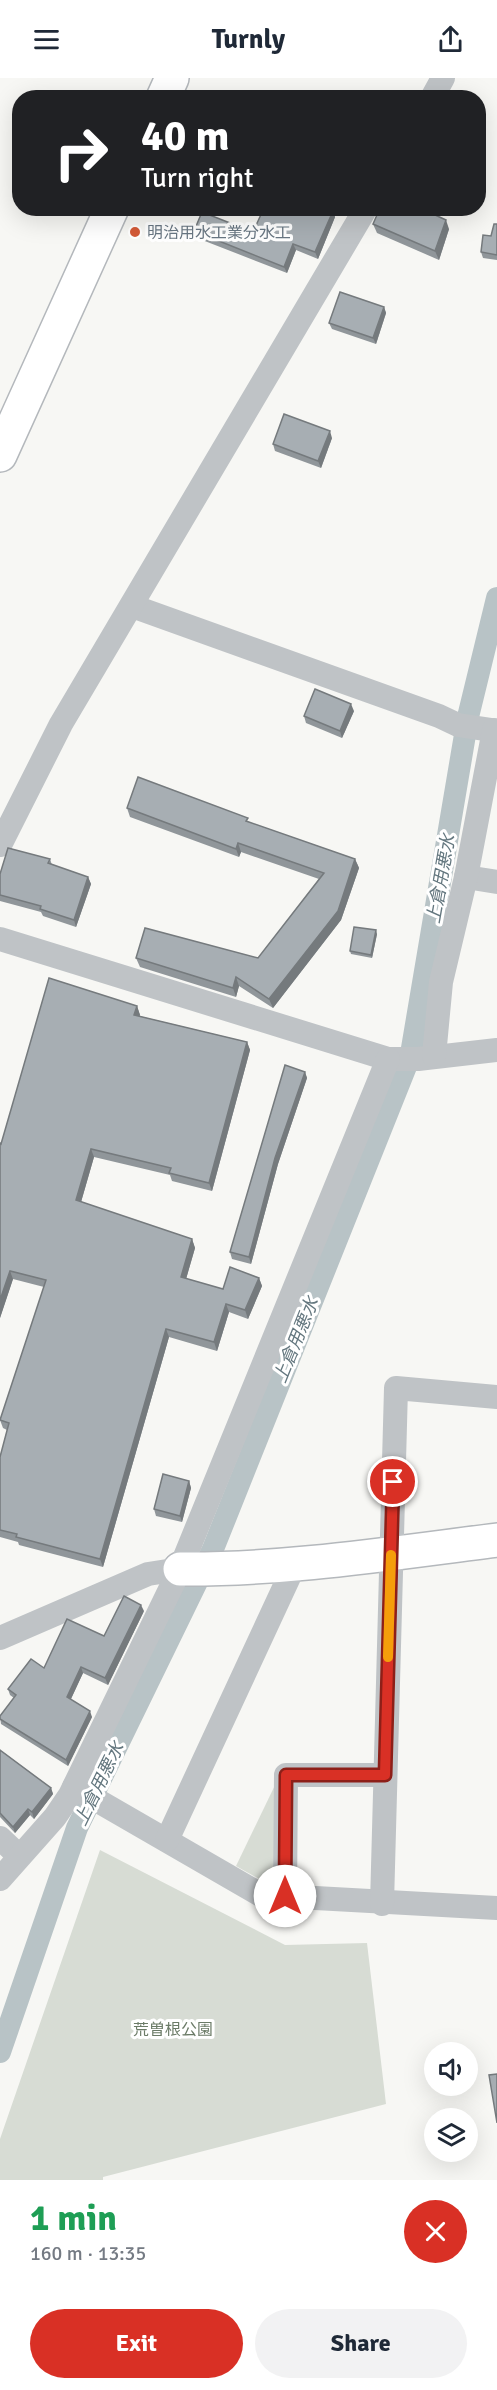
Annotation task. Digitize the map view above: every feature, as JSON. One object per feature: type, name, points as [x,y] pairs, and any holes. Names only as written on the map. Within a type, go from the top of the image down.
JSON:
[{"type":"street","points":[[0,455],[108,216]]},
{"type":"street","points":[[0,844],[61,724],[361,216]]},
{"type":"street","points":[[132,606],[428,712],[482,729],[466,877],[426,1058]]},
{"type":"street","points":[[466,877],[497,882]]},
{"type":"street","points":[[0,939],[388,1059],[426,1058],[497,1050]]},
{"type":"street","points":[[0,1879],[55,1817],[74,1787],[196,1569],[388,1059]]},
{"type":"street","points":[[381,1904],[396,1388],[497,1397]]},
{"type":"street","points":[[0,1638],[148,1574],[391,1553],[497,1540]]},
{"type":"street","points":[[167,1840],[296,1562]]},
{"type":"street","points":[[285,1896],[286,1775],[385,1775]]},
{"type":"street","points":[[74,1787],[261,1895],[381,1904],[497,1908]]},
{"type":"street","points":[[0,1838],[20,1856]]},
{"type":"green space","points":[[277,1781],[280,1887],[270,1885],[236,1866]]},
{"type":"green space","name":"荒曽根公園","points":[[100,1850],[285,1945],[367,1943],[386,2104],[103,2177],[103,2180],[0,2180],[0,2139]]},
{"type":"building","points":[[200,216],[212,216],[253,232],[260,216],[331,216],[315,252],[293,244],[284,267],[194,231]]},
{"type":"building","points":[[376,216],[437,216],[446,220],[435,251],[373,224]]},
{"type":"building","points":[[494,224],[497,224],[497,255],[481,252],[483,235],[491,236]]},
{"type":"building","points":[[340,292],[384,307],[373,338],[329,323]]},
{"type":"building","points":[[284,414],[330,431],[318,461],[273,444]]},
{"type":"building","points":[[315,689],[351,704],[340,731],[304,716]]},
{"type":"building","points":[[138,777],[248,818],[246,821],[355,859],[338,911],[269,999],[236,977],[233,988],[136,958],[145,928],[258,958],[324,873],[238,843],[236,849],[127,808]]},
{"type":"building","points":[[8,848],[50,859],[48,863],[88,877],[74,920],[40,909],[41,906],[0,895],[0,874]]},
{"type":"building","points":[[354,927],[376,930],[371,955],[350,951]]},
{"type":"building","points":[[49,978],[137,1006],[134,1015],[247,1042],[209,1183],[169,1173],[171,1168],[91,1149],[76,1200],[192,1239],[181,1277],[223,1289],[230,1267],[259,1278],[245,1310],[226,1304],[214,1342],[166,1329],[100,1559],[16,1537],[17,1534],[0,1530],[0,1457],[9,1423],[0,1420],[46,1280],[10,1271],[0,1300],[0,1143]]},
{"type":"building","points":[[285,1065],[305,1072],[275,1158],[249,1257],[230,1252]]},
{"type":"building","points":[[163,1474],[189,1481],[180,1516],[154,1509]]},
{"type":"building","points":[[124,1596],[141,1605],[105,1678],[81,1667],[67,1697],[90,1711],[66,1760],[0,1719],[16,1695],[8,1689],[31,1659],[44,1668],[67,1619],[104,1636]]},
{"type":"building","points":[[0,1750],[51,1788],[32,1812],[28,1809],[13,1827],[0,1813]]},
{"type":"building","points":[[497,2074],[497,2123],[489,2075]]},
{"type":"waterway","name":"上倉用悪水","points":[[0,2052],[77,1828],[213,1549],[411,1054],[468,717],[497,598]]},
{"type":"slow traffic","points":[[388,1657],[391,1555]]},
{"type":"place","name":"明治用水工業分水工","points":[[135,232]]},
{"type":"route","points":[[285,1896],[286,1775],[385,1775],[393,1482]]}]
